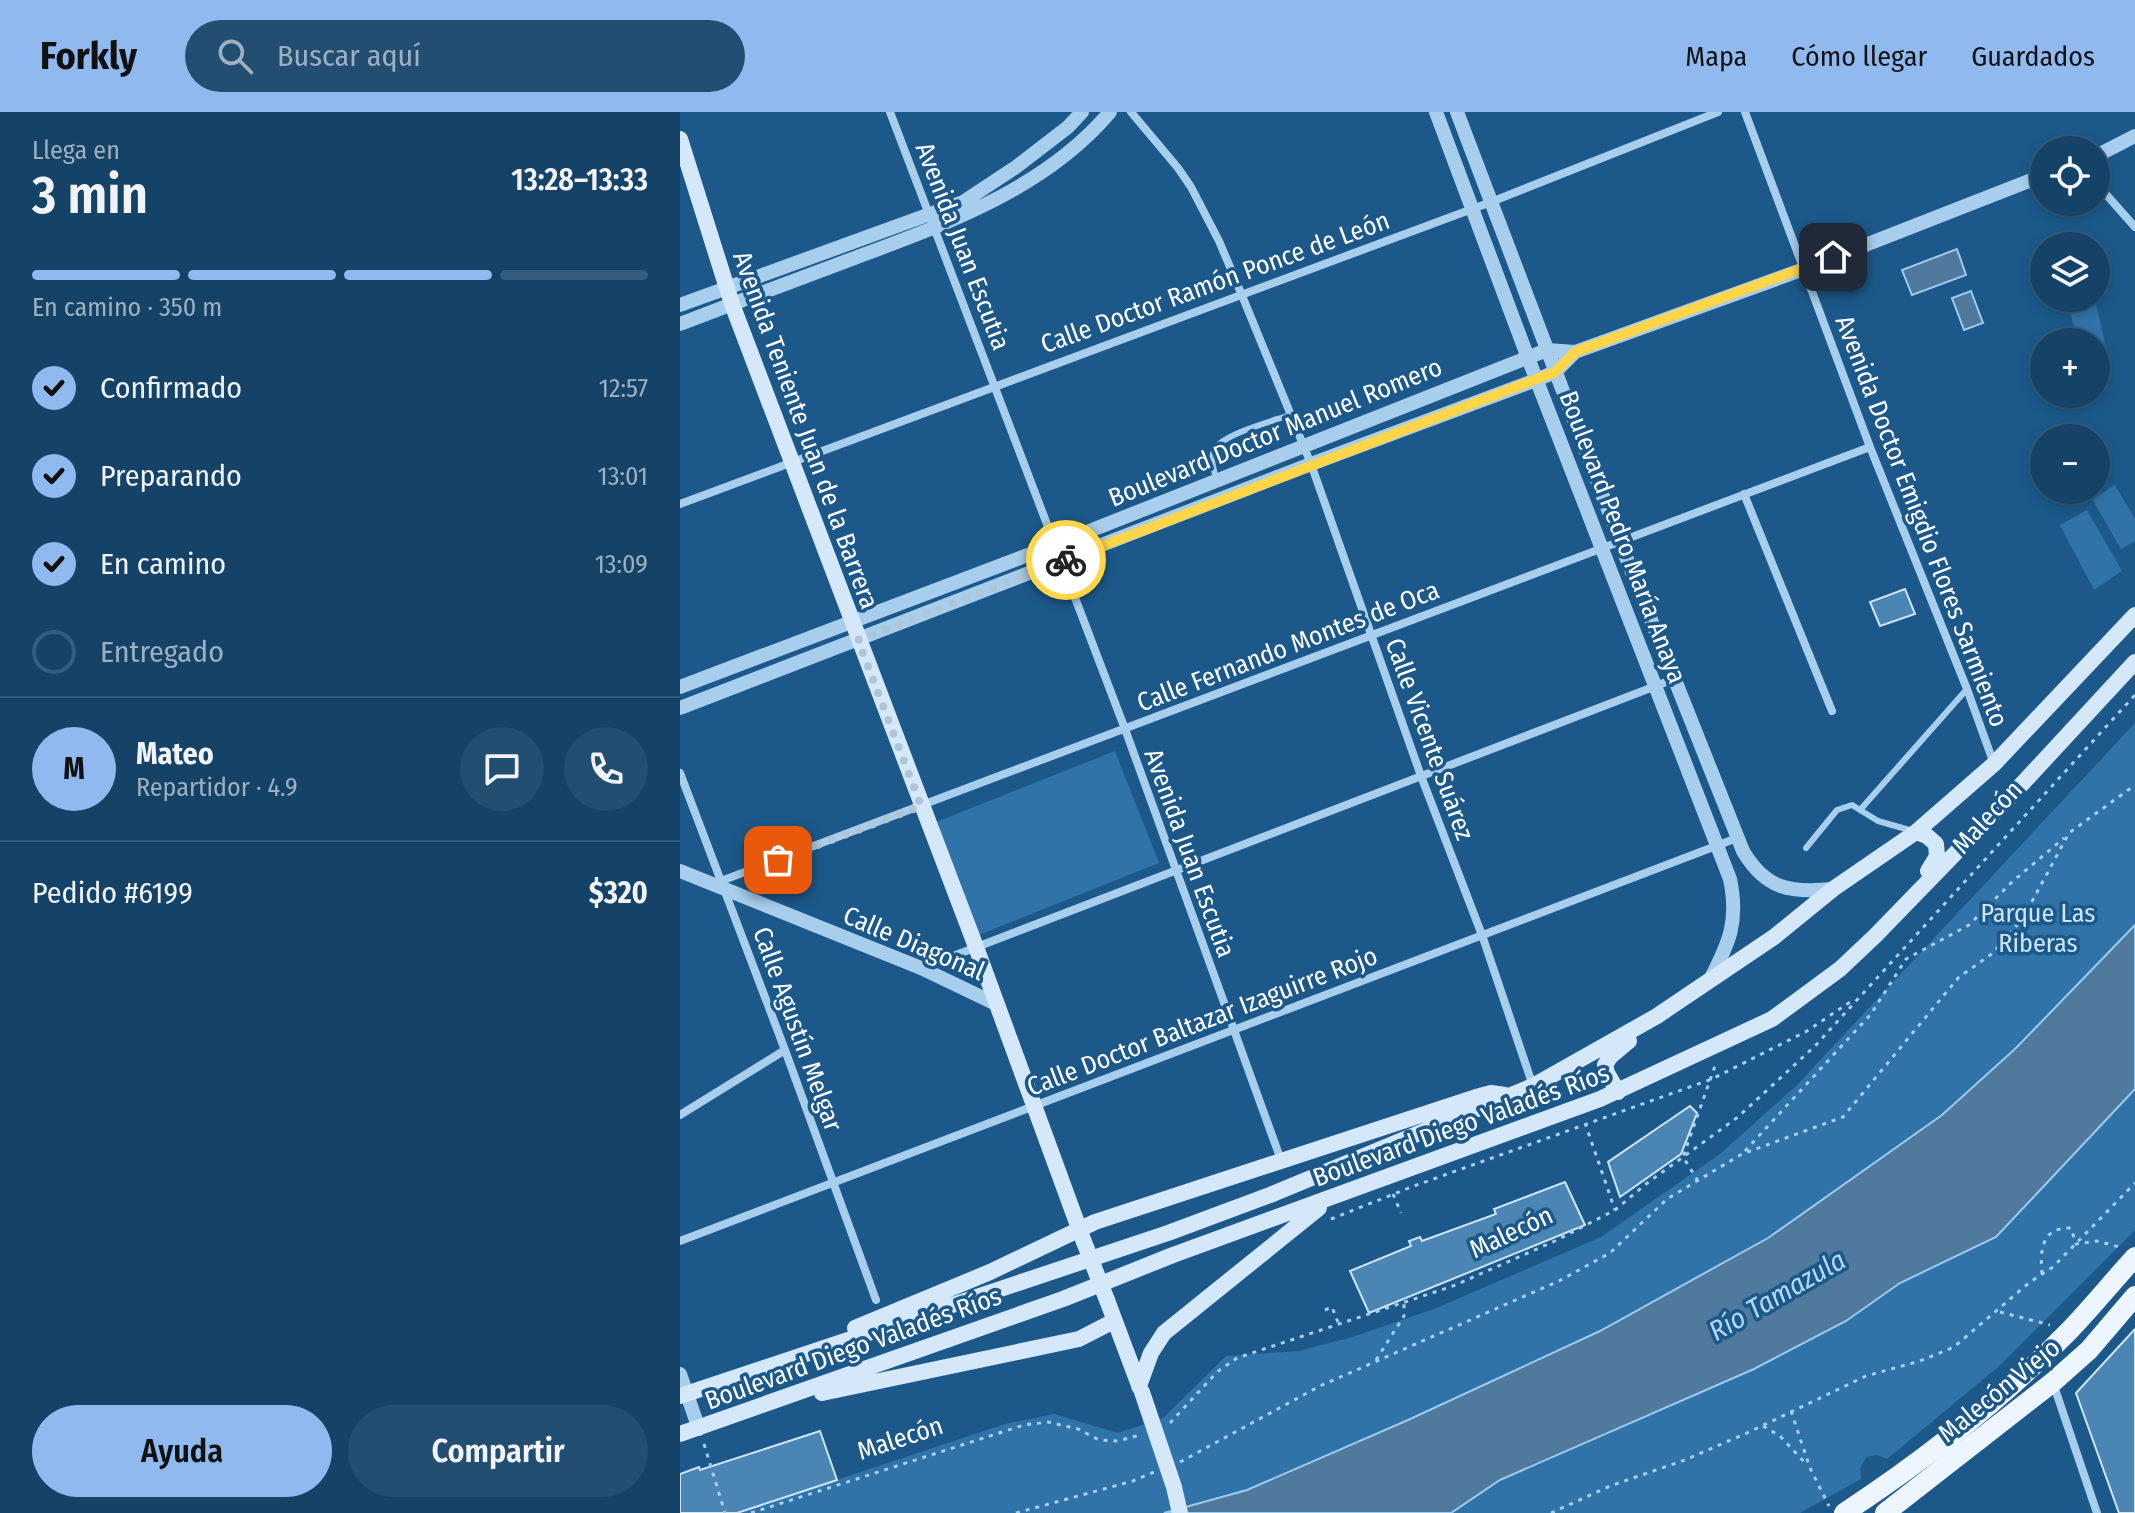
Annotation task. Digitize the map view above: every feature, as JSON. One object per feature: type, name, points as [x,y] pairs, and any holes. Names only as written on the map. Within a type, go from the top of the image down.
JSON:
[{"type":"main road","name":"Avenida Teniente Juan de la Barrera","points":[[680,139],[729,296],[1140,1389],[1180,1513]]},
{"type":"main road","name":"Boulevard Diego Valadés Ríos","points":[[684,1395],[1168,1233],[1270,1195],[1533,1086],[1657,1016],[1774,937],[1833,889],[1916,832],[1994,764],[2135,615]]},
{"type":"main road","name":"Boulevard Diego Valadés Ríos","points":[[680,1434],[1063,1299],[1173,1255],[1618,1092],[1772,1019],[1805,997],[1867,944],[2135,662]]},
{"type":"main road","points":[[1916,832],[1935,842],[1938,852],[1918,890]]},
{"type":"main road","points":[[1618,1092],[1607,1073],[1606,1062],[1657,1016]]},
{"type":"main road","points":[[783,1363],[820,1341],[1082,1236],[1095,1222],[1476,1097],[1491,1093],[1511,1096]]},
{"type":"main road","points":[[1140,1389],[1151,1353],[1164,1333],[1330,1199]]},
{"type":"main road","points":[[1844,1513],[1936,1450],[1987,1407],[2069,1331],[2129,1252]]},
{"type":"main road","name":"Malecón Viejo","points":[[1885,1513],[2053,1382],[2089,1350],[2135,1296]]},
{"type":"main road","points":[[808,1390],[825,1394],[1079,1339],[1114,1321]]},
{"type":"main road","points":[[2053,1382],[2054,1368],[2069,1331]]},
{"type":"street","name":"Avenida Juan Escutia","points":[[890,112],[1125,729],[1281,1160]]},
{"type":"street","points":[[932,221],[995,182],[1068,127],[1082,112]]},
{"type":"street","points":[[680,324],[729,296],[1020,187],[1077,146],[1110,112]]},
{"type":"street","name":"Calle Vicente Suárez","points":[[1131,112],[1191,187],[1241,293],[1311,464],[1421,776],[1482,935],[1533,1086]]},
{"type":"street","name":"Boulevard Pedro María Anaya","points":[[1436,112],[1536,380],[1730,879],[1735,909],[1729,942],[1710,980]]},
{"type":"street","name":"Boulevard Pedro María Anaya","points":[[1457,112],[1737,838],[1749,862],[1775,885],[1795,890],[1833,889]]},
{"type":"street","name":"Calle Doctor Ramón Ponce de León","points":[[680,504],[1491,202],[1718,112]]},
{"type":"street","name":"Avenida Doctor Emigdio Flores Sarmiento","points":[[1745,112],[1870,447],[1994,764]]},
{"type":"street","points":[[2110,149],[2135,136]]},
{"type":"street","name":"Boulevard Doctor Manuel Romero","points":[[680,687],[1054,545],[1547,350],[1575,352],[1804,269],[2030,180]]},
{"type":"street","points":[[2110,199],[2135,227]]},
{"type":"street","points":[[680,305],[729,296]]},
{"type":"street","name":"Boulevard Doctor Manuel Romero","points":[[680,708],[1536,380],[1555,372],[1575,352]]},
{"type":"street","name":"Calle Fernando Montes de Oca","points":[[722,886],[921,806],[1870,447]]},
{"type":"street","points":[[1744,494],[1832,711]]},
{"type":"street","points":[[921,968],[1674,679]]},
{"type":"street","name":"Calle Agustín Melgar","points":[[680,773],[876,1300]]},
{"type":"street","name":"Calle Doctor Baltazar Izaguirre Rojo","points":[[680,1241],[1737,838]]},
{"type":"street","name":"Calle Diagonal","points":[[680,871],[921,968],[996,1004]]},
{"type":"street","points":[[680,1115],[785,1050]]},
{"type":"street","points":[[680,1374],[684,1395],[699,1429]]},
{"type":"street","points":[[2053,1382],[2097,1513]]},
{"type":"lane","points":[[1217,481],[1213,454],[1222,441],[1290,415]]},
{"type":"lane","points":[[1860,810],[1967,689]]},
{"type":"lane","points":[[1806,848],[1837,810],[1852,805],[1878,821],[1916,832]]},
{"type":"path","name":"Malecón","points":[[1162,1428],[1217,1372],[1237,1358],[1468,1280],[1615,1210],[1738,1117],[1815,1046],[2135,695]]},
{"type":"path","points":[[1742,1154],[1871,1014],[1906,959],[1969,925],[2012,882],[2135,785]]},
{"type":"path","points":[[1174,1464],[1320,1386],[1559,1281],[1610,1253],[1667,1199],[1742,1154],[1843,1117],[1959,977],[1993,953],[2023,918],[2068,835]]},
{"type":"path","points":[[1897,954],[1906,959]]},
{"type":"path","points":[[1698,1181],[1683,1157],[1712,1079],[1721,1044]]},
{"type":"path","points":[[1578,1107],[1615,1210]]},
{"type":"path","points":[[1551,1513],[1610,1486],[1685,1460],[1866,1376],[1920,1361],[1954,1347],[2076,1244],[2135,1183]]},
{"type":"path","points":[[1393,1194],[1401,1213]]},
{"type":"path","points":[[2042,1274],[2041,1247],[2048,1233],[2071,1228],[2076,1244]]},
{"type":"path","points":[[2076,1244],[2097,1241],[2129,1252]]},
{"type":"path","points":[[1374,1363],[1404,1316],[1404,1303]]},
{"type":"path","points":[[1325,1310],[1332,1307],[1339,1325]]},
{"type":"path","points":[[1998,1311],[2069,1331]]},
{"type":"path","points":[[1791,1411],[1810,1468],[1833,1513]]},
{"type":"path","name":"Malecón","points":[[751,1513],[1024,1425],[1048,1422],[1078,1429],[1099,1440],[1118,1441],[1148,1432]]},
{"type":"path","points":[[1763,1426],[1780,1436],[1810,1468]]},
{"type":"path","points":[[699,1429],[725,1513]]},
{"type":"path","points":[[1016,1513],[1133,1481],[1161,1470]]},
{"type":"green space","points":[[2070,312],[2098,312],[2102,328],[2074,328]]},
{"type":"green space","points":[[2115,485],[2135,519],[2135,541],[2121,549],[2095,504],[2110,504],[2110,488]]},
{"type":"green space","points":[[2087,510],[2122,571],[2094,590],[2060,525]]},
{"type":"green space","name":"Parque Las Riberas","points":[[2135,723],[2135,925],[2016,1048],[1942,1115],[1768,1238],[1600,1331],[1408,1420],[1247,1490],[1164,1513],[737,1513],[1005,1424],[1054,1414],[1118,1433],[1163,1418],[1226,1356],[1299,1351],[1349,1338],[1434,1309],[1601,1237],[1720,1154],[1797,1085]]},
{"type":"green space","points":[[1115,751],[1159,863],[976,936],[931,824]]},
{"type":"green space","points":[[2135,1089],[2135,1230],[1998,1367],[1887,1459],[1877,1455],[1866,1457],[1860,1469],[1861,1479],[1800,1513],[1451,1513],[1500,1480],[1754,1369],[1846,1321],[1900,1283],[1996,1237]]},
{"type":"water","points":[[1957,249],[1966,275],[1912,295],[1902,270]]},
{"type":"water","points":[[1971,291],[1983,323],[1964,330],[1952,298]]},
{"type":"water","name":"Río Tamazula","points":[[2135,925],[2135,1089],[1996,1237],[1900,1283],[1846,1321],[1754,1369],[1500,1480],[1451,1513],[1164,1513],[1247,1490],[1408,1420],[1600,1331],[1768,1238],[1942,1115],[2016,1048]]},
{"type":"building","points":[[1905,589],[1915,614],[1880,626],[1870,602]]},
{"type":"building","points":[[1690,1106],[1697,1113],[1681,1154],[1620,1197],[1608,1162]]},
{"type":"building","points":[[1565,1182],[1585,1225],[1369,1313],[1350,1271],[1411,1246],[1409,1241],[1420,1237],[1422,1241],[1496,1214],[1494,1209]]},
{"type":"building","points":[[2135,1329],[2135,1513],[2119,1513],[2076,1393]]},
{"type":"building","points":[[820,1431],[837,1480],[737,1513],[680,1513],[680,1474]]},
{"type":"way so far","points":[[778,860],[921,806],[858,640],[1066,560]]},
{"type":"route","points":[[1066,560],[1555,372],[1575,352],[1833,257]]}]
